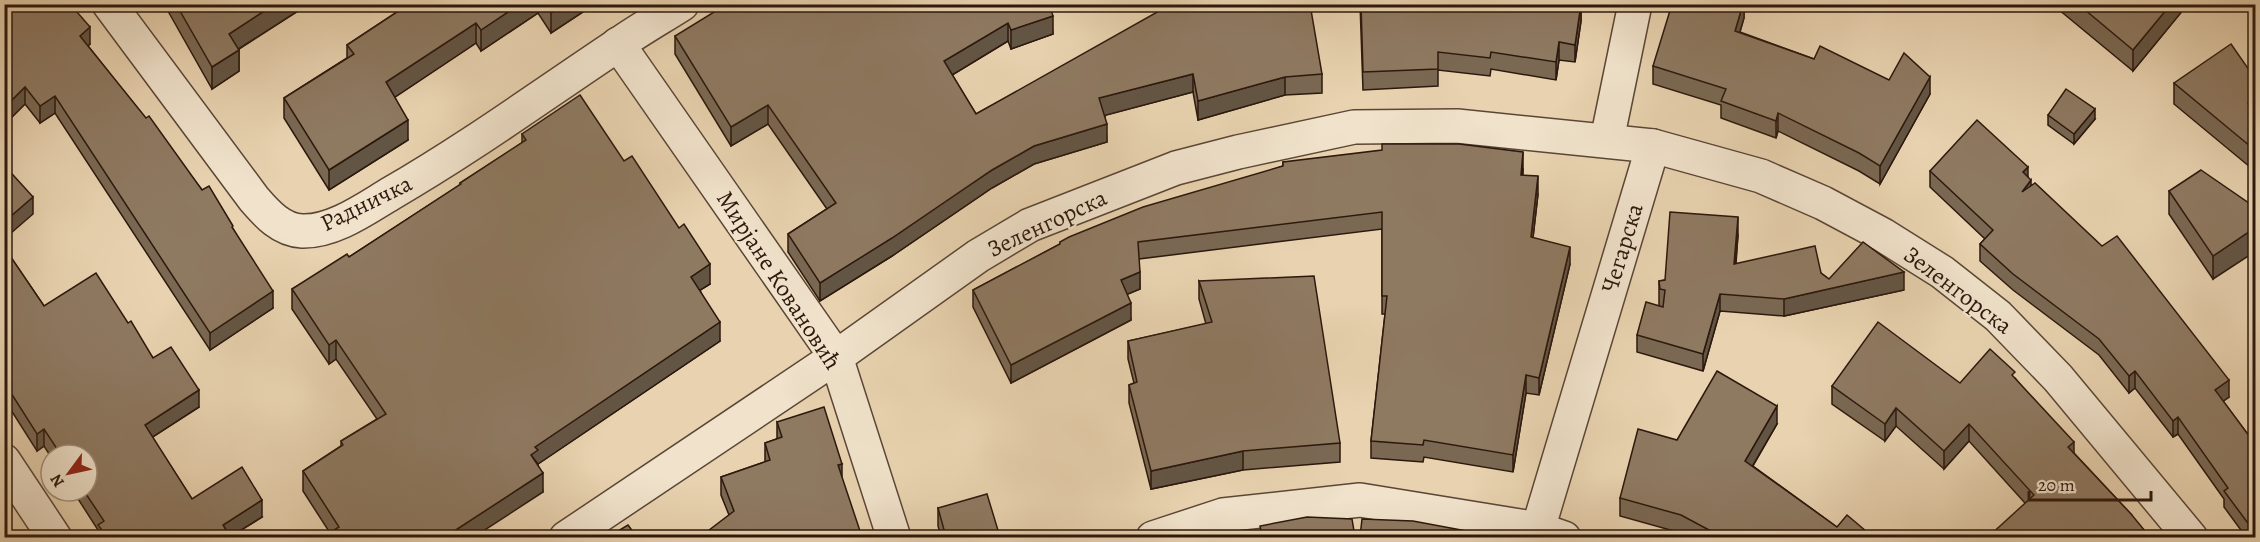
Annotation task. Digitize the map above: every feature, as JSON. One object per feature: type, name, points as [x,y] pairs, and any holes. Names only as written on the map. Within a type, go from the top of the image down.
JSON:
[{"type":"street","name":"Радничка","points":[[109,4],[254,199],[270,217],[279,223],[288,228],[303,231],[322,228],[341,221],[422,175],[682,4]]},
{"type":"street","points":[[1635,4],[1607,141],[1653,146]]},
{"type":"street","name":"Мирјане Ковановић","points":[[618,44],[836,357],[894,537]]},
{"type":"street","name":"Зеленгорска","points":[[566,537],[836,357],[978,256],[1030,225],[1176,168],[1354,127],[1457,126],[1607,141]]},
{"type":"street","name":"Зеленгорска","points":[[1653,146],[1761,176],[1823,203],[1942,272],[1998,316],[2058,378],[2191,537]]},
{"type":"street","name":"Чегарска","points":[[1551,533],[1653,146]]},
{"type":"street","points":[[4,461],[55,537]]},
{"type":"street","points":[[1153,537],[1222,515],[1360,500],[1551,533]]},
{"type":"building","points":[[4,4],[46,4],[52,11],[59,4],[70,4],[90,27],[80,36],[146,118],[149,116],[202,190],[209,186],[273,291],[210,333],[55,96],[40,106],[25,87],[4,108]]},
{"type":"building","points":[[176,4],[275,4],[229,34],[239,50],[212,67]]},
{"type":"building","points":[[409,4],[520,4],[481,30],[476,23],[386,82],[408,120],[329,170],[284,98],[354,54],[347,45]]},
{"type":"building","points":[[545,4],[564,4],[551,13]]},
{"type":"building","points":[[727,4],[1049,4],[1053,16],[1011,30],[1008,23],[944,61],[976,114],[1159,11],[1172,8],[1171,4],[1310,4],[1322,74],[1285,77],[1198,101],[1193,74],[1099,98],[1107,124],[1034,146],[992,170],[892,238],[820,283],[788,234],[836,203],[768,105],[731,127],[675,36]]},
{"type":"building","points":[[1361,4],[1581,4],[1575,45],[1559,42],[1556,62],[1491,52],[1490,58],[1438,52],[1438,69],[1363,72]]},
{"type":"building","points":[[1672,4],[1743,4],[1735,31],[1814,59],[1820,46],[1889,80],[1904,53],[1930,77],[1880,166],[1859,153],[1778,113],[1776,121],[1721,101],[1726,89],[1653,66]]},
{"type":"building","points":[[2078,4],[2171,4],[2133,50]]},
{"type":"building","points":[[2231,44],[2256,80],[2256,98],[2248,103],[2256,114],[2256,151],[2174,83]]},
{"type":"building","points":[[2066,89],[2095,109],[2074,134],[2048,115]]},
{"type":"building","points":[[580,95],[624,161],[632,156],[679,228],[684,224],[710,264],[691,277],[720,322],[535,447],[538,450],[531,455],[543,473],[445,537],[323,537],[339,527],[303,471],[343,445],[341,441],[386,414],[336,340],[329,345],[292,289],[347,254],[349,257],[461,184],[526,140],[522,134]]},
{"type":"building","points":[[1977,120],[2028,167],[2023,172],[2031,180],[2022,192],[2035,183],[2102,246],[2117,236],[2229,380],[2215,390],[2256,444],[2256,534],[2224,491],[2228,488],[2178,417],[2173,421],[2135,371],[2129,376],[2099,339],[2013,274],[1980,244],[1993,230],[1930,171]]},
{"type":"building","points":[[1382,144],[1459,144],[1523,152],[1521,175],[1538,176],[1531,237],[1570,247],[1539,378],[1526,375],[1513,455],[1424,440],[1423,445],[1371,441],[1387,296],[1382,296],[1382,212],[1138,242],[1140,272],[1121,280],[1131,303],[1011,365],[973,290],[1069,237],[1143,207],[1283,166],[1283,162],[1382,150]]},
{"type":"building","points":[[4,165],[33,197],[4,222]]},
{"type":"building","points":[[2201,170],[2256,208],[2256,227],[2213,256],[2169,191]]},
{"type":"building","points":[[1670,212],[1738,217],[1734,264],[1815,246],[1821,273],[1829,279],[1863,242],[1904,272],[1784,299],[1720,294],[1703,354],[1637,335],[1646,302],[1663,307],[1665,290],[1660,289],[1659,281],[1665,280]]},
{"type":"building","points":[[4,247],[44,306],[96,273],[128,323],[131,321],[153,358],[171,347],[199,390],[145,425],[192,499],[242,467],[262,500],[223,525],[230,537],[107,537],[98,525],[104,521],[92,503],[99,503],[99,443],[53,443],[44,429],[37,434],[4,382]]},
{"type":"building","points":[[1314,276],[1340,443],[1243,451],[1151,471],[1129,385],[1137,382],[1128,341],[1212,322],[1199,281]]},
{"type":"building","points":[[1878,322],[1960,383],[1990,349],[2015,372],[2012,375],[2074,442],[2068,447],[2150,537],[1988,537],[2034,495],[1969,424],[1944,451],[1896,408],[1885,424],[1832,386]]},
{"type":"building","points":[[1717,371],[1777,406],[1745,461],[1837,527],[1847,515],[1873,537],[1722,537],[1681,515],[1620,498],[1638,429],[1677,440]]},
{"type":"building","points":[[824,407],[842,464],[838,465],[862,537],[700,537],[734,511],[721,477],[770,460],[765,443],[782,437],[777,422]]},
{"type":"building","points":[[987,494],[1000,537],[946,537],[938,508]]},
{"type":"building","points":[[1307,517],[1352,519],[1355,537],[1262,537],[1260,526]]},
{"type":"building","points":[[1362,519],[1413,521],[1494,537],[1360,537]]},
{"type":"building","points":[[628,525],[637,537],[608,537]]},
{"type":"building","points":[[4,529],[10,537],[4,537]]}]
